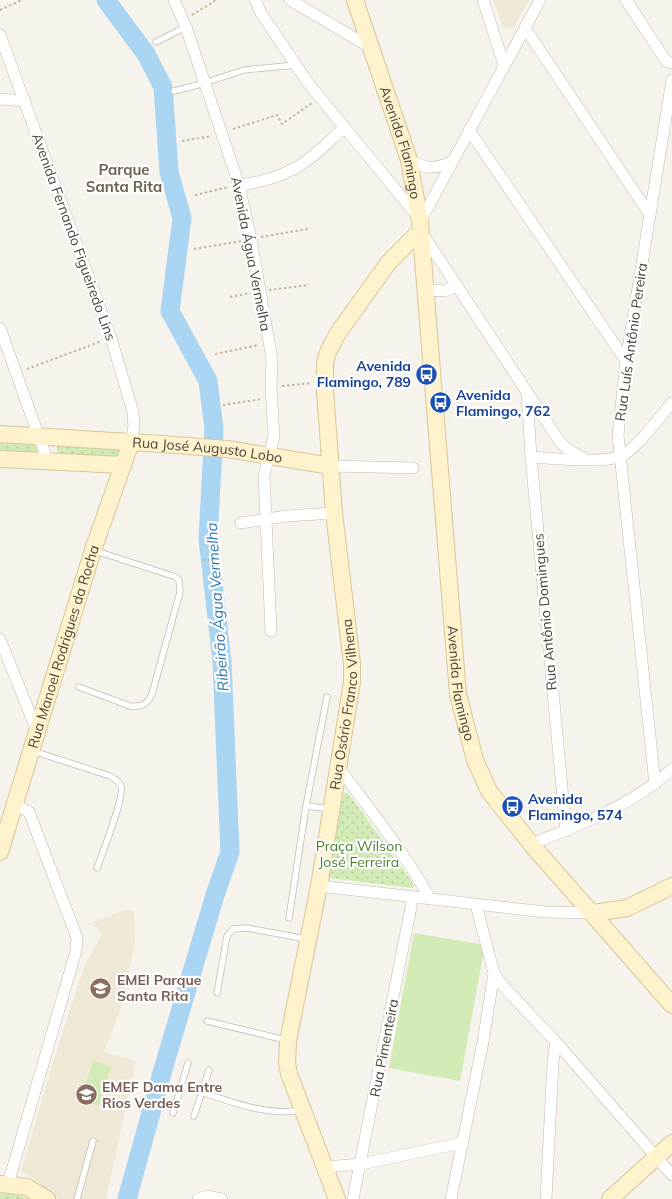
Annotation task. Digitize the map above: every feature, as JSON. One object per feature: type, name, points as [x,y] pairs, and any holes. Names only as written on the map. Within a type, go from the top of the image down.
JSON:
[{"type":"street","name":"Avenida Água Vermelha","points":[[174,0],[185,23],[240,185],[272,359],[274,436],[264,475],[271,631]]},
{"type":"street","points":[[255,0],[261,13],[319,97],[420,224],[457,286],[560,442],[567,449],[585,459]]},
{"type":"street","points":[[290,0],[370,47]]},
{"type":"street","name":"Avenida Flamingo","points":[[355,0],[409,160],[420,224],[458,694],[475,760],[489,791],[531,844],[672,1005]]},
{"type":"street","points":[[483,0],[504,65]]},
{"type":"street","points":[[420,224],[540,0]]},
{"type":"street","points":[[626,0],[666,61],[672,63]]},
{"type":"street","points":[[525,28],[650,214]]},
{"type":"street","name":"Avenida Fernando Figueiredo Lins","points":[[0,35],[111,338],[133,412],[134,426],[131,442]]},
{"type":"street","name":"Rua Luís Antônio Pereira","points":[[655,784],[620,457],[619,424],[626,361],[672,80]]},
{"type":"street","points":[[0,99],[25,101]]},
{"type":"street","points":[[240,185],[250,184],[293,169],[344,128]]},
{"type":"street","points":[[469,130],[626,361]]},
{"type":"street","points":[[409,160],[425,168],[453,161]]},
{"type":"street","name":"Rua Osório Franco Vilhena","points":[[337,1199],[289,1074],[287,1063],[288,1041],[319,886],[352,682],[352,664],[334,513],[325,362],[338,333],[389,262],[420,224]]},
{"type":"street","points":[[425,290],[444,291],[457,286]]},
{"type":"street","points":[[0,328],[48,462]]},
{"type":"street","name":"Rua Antônio Domingues","points":[[527,393],[531,457],[566,831]]},
{"type":"street","points":[[531,457],[604,459],[620,457],[635,445],[672,403]]},
{"type":"street","name":"Rua José Augusto Lobo","points":[[0,434],[39,435],[227,450],[331,466],[413,468]]},
{"type":"street","name":"Rua Manoel Rodrigues da Rocha","points":[[0,852],[94,550],[131,442]]},
{"type":"street","name":"Rua José Augusto Lobo","points":[[0,459],[123,465]]},
{"type":"street","points":[[241,523],[286,516],[334,513]]},
{"type":"street","points":[[0,638],[37,731]]},
{"type":"street","points":[[339,768],[392,840],[430,899]]},
{"type":"street","points":[[531,844],[566,831],[612,810],[655,784],[672,769]]},
{"type":"street","points":[[15,804],[30,812],[77,938],[76,951],[4,1184],[27,1188],[47,1199]]},
{"type":"street","points":[[319,886],[545,912],[593,913],[627,908],[672,886]]},
{"type":"street","name":"Rua Pimenteira","points":[[353,1199],[413,897]]},
{"type":"street","points":[[476,905],[494,973],[503,986],[556,1042],[672,1175]]},
{"type":"street","points":[[451,1199],[483,1042],[494,973]]},
{"type":"street","points":[[546,1199],[553,1062],[556,1042]]},
{"type":"street","points":[[325,1167],[361,1164],[462,1143]]},
{"type":"street","points":[[610,1199],[672,1143]]},
{"type":"street","points":[[198,1199],[206,1196],[222,1199]]},
{"type":"lane","points":[[156,42],[185,23]]},
{"type":"lane","points":[[174,91],[244,70],[296,65]]},
{"type":"lane","points":[[79,687],[130,706],[139,707],[146,704],[152,694],[180,592],[179,580],[176,577],[94,550]]},
{"type":"lane","points":[[289,918],[306,806],[327,697]]},
{"type":"lane","points":[[31,750],[110,776],[120,783],[122,791],[119,804],[98,868]]},
{"type":"lane","points":[[306,806],[332,809]]},
{"type":"lane","points":[[217,993],[227,936],[233,929],[247,928],[308,940]]},
{"type":"lane","points":[[207,1021],[288,1041]]},
{"type":"lane","points":[[173,1113],[188,1063]]},
{"type":"lane","points":[[194,1116],[209,1070]]},
{"type":"lane","points":[[182,1086],[266,1111],[288,1112],[302,1109]]},
{"type":"lane","points":[[76,1199],[93,1141]]},
{"type":"path","points":[[0,10],[22,0]]},
{"type":"path","points":[[185,23],[216,0]]},
{"type":"path","points":[[182,141],[209,137],[277,115],[282,124],[319,97]]},
{"type":"path","points":[[195,195],[240,185]]},
{"type":"path","points":[[17,372],[111,338]]},
{"type":"path","points":[[215,354],[269,343]]},
{"type":"path","points":[[223,405],[272,392],[325,382]]},
{"type":"path","points":[[203,560],[223,560]]},
{"type":"shaded area","points":[[493,0],[529,0],[514,27],[510,28],[502,25]]},
{"type":"shaded area","name":"EMEF Dama Entre Rios Verdes","points":[[128,909],[134,912],[135,945],[120,1011],[104,1052],[136,1061],[106,1199],[59,1199],[21,1171],[60,1040],[85,965],[102,934],[93,925],[85,925]]},
{"type":"green space","points":[[63,442],[120,447],[118,456],[112,460],[61,457],[58,454],[57,447]]},
{"type":"green space","points":[[0,443],[38,444],[43,452],[38,456],[0,454]]},
{"type":"green space","name":"Praça Wilson José Ferreira","points":[[344,792],[349,794],[410,879],[414,886],[413,888],[329,878],[335,834]]},
{"type":"green space","points":[[414,933],[485,945],[460,1081],[389,1068]]},
{"type":"green space","points":[[93,1061],[111,1067],[99,1106],[80,1100]]},
{"type":"green space","points":[[9,1193],[29,1199],[0,1199],[0,1194]]},
{"type":"waterway","name":"Ribeirão Água Vermelha","points":[[106,0],[146,54],[163,87],[169,172],[182,218],[170,311],[208,381],[214,429],[208,539],[222,662],[230,852],[215,895],[164,1066],[127,1199]]},
{"type":"place","name":"Avenida Flamingo, 789","points":[[427,374]]},
{"type":"place","name":"Avenida Flamingo, 762","points":[[440,403]]},
{"type":"place","name":"Avenida Flamingo, 574","points":[[512,807]]},
{"type":"place","name":"EMEI Parque Santa Rita","points":[[101,988]]},
{"type":"place","name":"EMEF Dama Entre Rios Verdes","points":[[86,1095]]},
{"type":"district","name":"Parque Santa Rita","points":[[124,178]]}]
